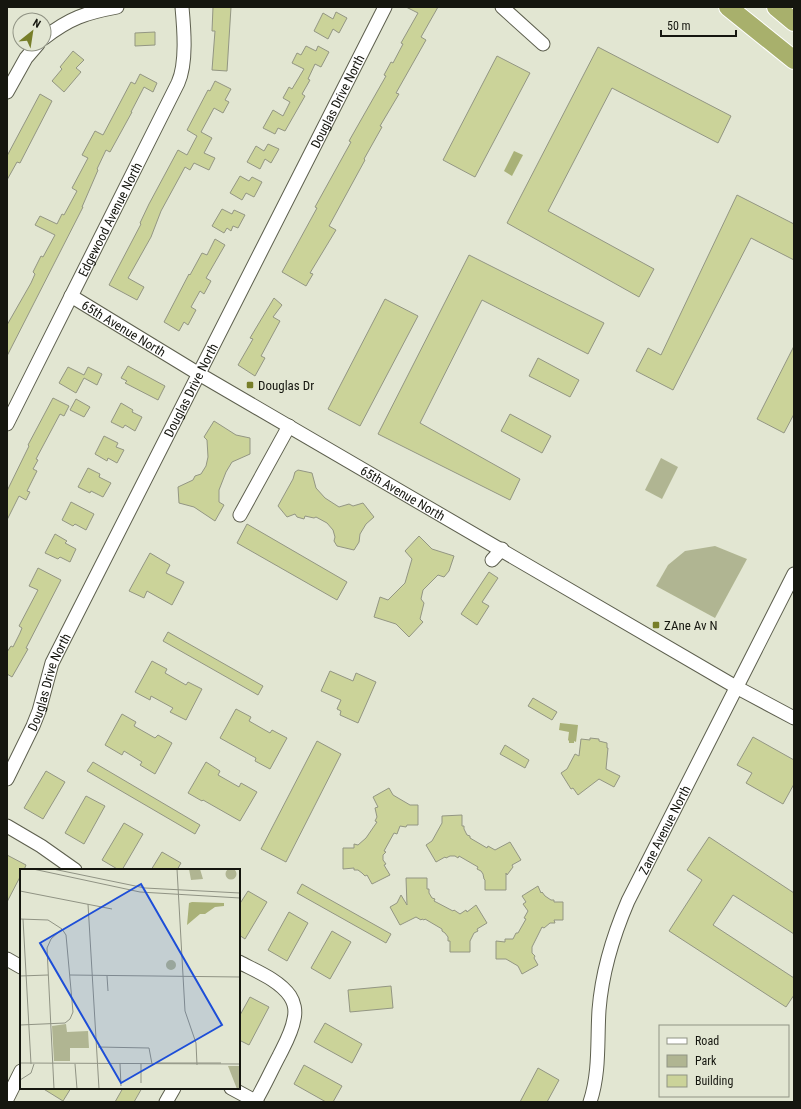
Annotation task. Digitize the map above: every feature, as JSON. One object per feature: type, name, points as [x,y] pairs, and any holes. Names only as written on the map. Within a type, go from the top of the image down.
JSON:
[{"type":"highway","points":[[728,7],[794,60]]},
{"type":"highway","points":[[776,7],[794,22]]},
{"type":"street","points":[[52,31],[58,26],[77,16],[117,7]]},
{"type":"street","name":"Edgewood Avenue North","points":[[7,424],[181,76],[183,45],[182,7]]},
{"type":"street","name":"Douglas Drive North","points":[[7,779],[37,716],[52,663],[385,7]]},
{"type":"street","points":[[502,7],[543,44]]},
{"type":"street","points":[[7,92],[26,58],[31,52]]},
{"type":"street","name":"65th Avenue North","points":[[71,296],[199,374],[502,549],[736,687],[794,718]]},
{"type":"street","points":[[240,515],[289,426]]},
{"type":"street","points":[[492,560],[502,549]]},
{"type":"street","name":"Zane Avenue North","points":[[590,1102],[597,1068],[602,987],[616,928],[628,901],[794,574]]},
{"type":"street","points":[[7,826],[40,846],[73,869]]},
{"type":"street","points":[[7,959],[20,966]]},
{"type":"street","points":[[233,1089],[256,1102],[285,1043],[295,1018],[294,1002],[289,994],[273,981],[240,963]]},
{"type":"street","points":[[7,1099],[20,1073]]},
{"type":"street","points":[[166,1102],[173,1089]]},
{"type":"green space","points":[[661,458],[678,467],[662,499],[645,490]]},
{"type":"green space","points":[[715,546],[747,559],[715,618],[656,586],[668,565],[685,551]]},
{"type":"shaded area","points":[[514,151],[523,155],[512,176],[504,171]]},
{"type":"shaded area","points":[[560,723],[578,725],[576,742],[574,741],[574,743],[569,743],[569,732],[559,730]]},
{"type":"building","points":[[213,7],[231,7],[227,71],[212,70],[215,31],[212,31]]},
{"type":"building","points":[[406,7],[438,7],[421,37],[426,40],[396,93],[399,94],[380,126],[382,127],[329,226],[336,230],[310,273],[313,274],[306,286],[282,272],[317,208],[315,207],[351,142],[349,141],[386,76],[384,75],[391,62],[393,63],[403,44],[401,43],[418,13]]},
{"type":"building","points":[[336,12],[347,18],[339,33],[333,29],[328,39],[314,31],[323,13],[333,19]]},
{"type":"building","points":[[155,32],[155,45],[135,46],[135,33]]},
{"type":"building","points":[[306,46],[316,51],[318,46],[329,52],[321,67],[315,64],[308,79],[310,80],[302,94],[305,96],[285,131],[278,128],[275,134],[263,128],[273,110],[283,116],[290,102],[283,98],[289,87],[292,89],[304,69],[292,63],[297,53],[301,55]]},
{"type":"building","points":[[598,47],[731,116],[718,143],[612,88],[548,211],[654,269],[639,297],[507,223]]},
{"type":"building","points":[[73,51],[84,60],[76,68],[81,72],[64,92],[52,81],[62,69],[60,67]]},
{"type":"building","points":[[497,56],[530,73],[475,177],[443,160]]},
{"type":"building","points":[[140,74],[157,83],[153,92],[144,87],[110,152],[106,150],[97,169],[98,170],[83,207],[7,356],[7,325],[31,283],[35,274],[33,272],[41,256],[43,257],[55,235],[35,225],[40,216],[57,224],[62,214],[64,215],[77,191],[72,188],[88,158],[82,155],[95,131],[103,135],[131,82],[135,84]]},
{"type":"building","points":[[215,81],[231,89],[225,100],[229,102],[223,113],[214,108],[201,132],[212,138],[204,153],[215,158],[209,170],[194,163],[190,170],[185,167],[161,211],[151,237],[128,278],[144,287],[137,300],[109,285],[141,224],[140,223],[149,204],[178,150],[187,155],[197,136],[187,130],[208,90],[210,91]]},
{"type":"building","points":[[40,94],[52,101],[20,163],[17,162],[7,180],[7,156]]},
{"type":"building","points":[[268,144],[279,149],[271,163],[265,159],[260,169],[247,162],[256,146],[264,151]]},
{"type":"building","points":[[240,176],[249,181],[252,177],[262,182],[254,197],[246,193],[242,200],[230,193]]},
{"type":"building","points":[[737,195],[794,224],[794,260],[751,238],[673,390],[636,371],[648,348],[661,355]]},
{"type":"building","points":[[222,209],[232,214],[234,210],[245,215],[238,228],[233,226],[231,231],[227,228],[224,233],[212,226]]},
{"type":"building","points":[[215,239],[225,245],[206,278],[211,281],[204,294],[200,291],[191,307],[196,310],[188,325],[184,322],[179,331],[164,322],[189,274],[190,275],[202,253],[207,255]]},
{"type":"building","points":[[469,255],[604,323],[588,354],[482,300],[420,423],[520,479],[510,500],[378,434]]},
{"type":"building","points":[[274,298],[282,305],[273,317],[280,321],[261,356],[265,358],[255,376],[238,365],[253,339],[250,338]]},
{"type":"building","points":[[385,299],[418,316],[360,426],[328,409]]},
{"type":"building","points":[[794,346],[794,414],[784,433],[757,419]]},
{"type":"building","points":[[538,358],[579,380],[570,397],[529,376]]},
{"type":"building","points":[[128,366],[165,386],[158,400],[125,383],[127,381],[121,378]]},
{"type":"building","points":[[68,367],[84,375],[88,367],[102,374],[97,385],[84,378],[76,393],[59,383]]},
{"type":"building","points":[[53,398],[69,406],[64,416],[60,414],[36,459],[38,460],[33,469],[37,471],[27,491],[30,492],[26,500],[19,496],[7,520],[7,491],[29,446],[28,445]]},
{"type":"building","points":[[76,399],[90,407],[84,417],[70,410]]},
{"type":"building","points":[[121,403],[133,410],[132,412],[142,417],[135,431],[125,425],[123,428],[111,422]]},
{"type":"building","points":[[510,414],[551,436],[542,453],[501,431]]},
{"type":"building","points":[[214,421],[236,435],[250,438],[250,454],[232,462],[226,472],[219,490],[219,502],[224,505],[215,521],[194,507],[179,503],[178,487],[193,480],[195,476],[201,474],[206,466],[208,457],[207,440],[204,437]]},
{"type":"building","points":[[104,436],[118,443],[116,447],[124,450],[117,463],[108,458],[107,461],[95,454]]},
{"type":"building","points":[[88,468],[100,474],[99,477],[111,483],[103,497],[78,487]]},
{"type":"building","points":[[298,470],[312,473],[316,488],[325,498],[339,507],[349,504],[353,506],[363,503],[374,517],[366,524],[360,534],[359,542],[354,550],[337,546],[334,541],[335,537],[333,530],[327,523],[316,517],[305,516],[304,519],[297,517],[295,514],[287,517],[278,506],[293,479],[295,472]]},
{"type":"building","points":[[71,502],[94,514],[86,530],[75,524],[73,526],[62,520]]},
{"type":"building","points":[[247,524],[347,582],[337,600],[237,543]]},
{"type":"building","points":[[55,534],[67,541],[65,543],[76,549],[70,562],[60,557],[58,559],[45,553]]},
{"type":"building","points":[[419,536],[432,549],[454,556],[449,571],[444,577],[438,575],[423,590],[421,599],[424,603],[420,619],[423,622],[409,637],[396,624],[374,617],[380,597],[388,600],[405,583],[412,559],[405,551]]},
{"type":"building","points":[[150,553],[170,565],[166,573],[184,582],[172,605],[147,591],[144,598],[129,591]]},
{"type":"building","points":[[38,568],[61,580],[26,648],[28,649],[12,677],[7,674],[7,652],[11,646],[13,647],[20,633],[22,628],[19,626],[38,590],[29,586]]},
{"type":"building","points":[[489,572],[498,578],[482,602],[489,606],[477,625],[461,614]]},
{"type":"building","points":[[168,632],[263,686],[258,695],[163,641]]},
{"type":"building","points":[[152,661],[167,669],[165,673],[186,685],[188,682],[202,689],[186,720],[170,712],[173,708],[151,696],[150,700],[135,692]]},
{"type":"building","points":[[330,671],[353,681],[356,673],[376,682],[358,723],[340,715],[341,711],[337,709],[341,700],[321,691]]},
{"type":"building","points":[[533,698],[557,712],[552,720],[528,706]]},
{"type":"building","points":[[236,709],[251,717],[249,721],[270,733],[272,730],[287,738],[270,769],[255,761],[256,758],[220,738]]},
{"type":"building","points":[[122,714],[136,722],[134,726],[155,738],[158,735],[172,743],[155,774],[140,765],[142,762],[124,751],[122,755],[105,745]]},
{"type":"building","points":[[753,737],[794,760],[794,784],[783,804],[746,783],[752,773],[737,765]]},
{"type":"building","points":[[590,738],[599,739],[599,741],[607,743],[606,769],[620,776],[614,787],[599,779],[578,795],[573,788],[571,789],[561,773],[567,769],[575,754],[579,756],[581,739],[590,740]]},
{"type":"building","points":[[317,741],[341,754],[286,862],[261,849]]},
{"type":"building","points":[[505,745],[529,760],[525,768],[500,754]]},
{"type":"building","points":[[93,762],[200,825],[195,834],[87,771]]},
{"type":"building","points":[[206,762],[220,771],[218,775],[239,787],[241,783],[257,792],[240,821],[188,793]]},
{"type":"building","points":[[46,771],[65,782],[43,819],[24,808]]},
{"type":"building","points":[[389,788],[393,795],[410,805],[418,805],[418,825],[407,825],[406,827],[400,826],[397,834],[394,833],[384,851],[386,852],[383,855],[383,860],[386,864],[384,865],[390,875],[372,884],[367,875],[365,876],[358,870],[354,870],[354,868],[343,869],[343,848],[354,848],[354,844],[358,845],[366,838],[377,822],[375,821],[377,817],[375,808],[378,807],[373,797]]},
{"type":"building","points":[[86,796],[105,806],[84,844],[65,833]]},
{"type":"building","points":[[462,815],[462,826],[464,826],[467,835],[470,836],[470,838],[487,848],[488,846],[495,850],[510,842],[521,860],[512,865],[513,867],[507,875],[506,873],[506,890],[485,890],[485,880],[481,871],[477,869],[478,867],[459,856],[458,858],[455,856],[445,857],[436,862],[426,845],[432,841],[442,823],[442,816]]},
{"type":"building","points":[[124,823],[143,834],[123,869],[117,869],[102,860]]},
{"type":"building","points":[[709,837],[794,893],[794,934],[733,895],[713,925],[794,978],[794,995],[786,1007],[669,931],[702,880],[687,870]]},
{"type":"building","points":[[162,852],[181,863],[178,869],[152,869]]},
{"type":"building","points":[[7,855],[26,865],[24,869],[20,869],[20,877],[7,902]]},
{"type":"building","points":[[406,878],[427,878],[427,889],[429,889],[429,893],[432,898],[435,899],[434,901],[460,914],[466,910],[467,912],[476,905],[487,923],[477,929],[478,931],[474,933],[470,941],[470,952],[450,952],[450,941],[448,941],[448,937],[442,929],[425,919],[421,920],[416,917],[400,925],[390,907],[397,903],[401,895],[407,905]]},
{"type":"building","points":[[302,884],[391,934],[386,943],[297,893]]},
{"type":"building","points":[[538,886],[541,893],[542,892],[551,900],[554,900],[554,902],[563,902],[563,920],[554,920],[555,923],[550,923],[544,928],[542,927],[532,947],[532,953],[535,956],[534,958],[538,965],[522,974],[518,966],[506,959],[496,959],[496,941],[505,942],[505,939],[513,939],[516,933],[518,933],[526,919],[524,918],[528,911],[523,904],[526,902],[522,896]]},
{"type":"building","points":[[248,891],[267,902],[245,939],[240,936],[240,903]]},
{"type":"building","points":[[289,912],[308,923],[287,961],[268,950]]},
{"type":"building","points":[[332,931],[351,942],[330,979],[311,968]]},
{"type":"building","points":[[391,986],[393,1008],[350,1012],[348,990]]},
{"type":"building","points":[[250,997],[269,1007],[249,1045],[240,1040],[240,1015]]},
{"type":"building","points":[[325,1023],[362,1044],[352,1063],[314,1042]]},
{"type":"building","points":[[304,1065],[342,1086],[333,1102],[326,1102],[294,1084]]},
{"type":"building","points":[[538,1068],[559,1080],[547,1102],[520,1102]]},
{"type":"building","points":[[44,1089],[70,1089],[63,1101]]},
{"type":"building","points":[[122,1089],[141,1089],[134,1102],[115,1102]]},
{"type":"place","name":"Douglas Dr","points":[[250,385]]},
{"type":"place","name":"ZAne Av N","points":[[656,625]]}]
